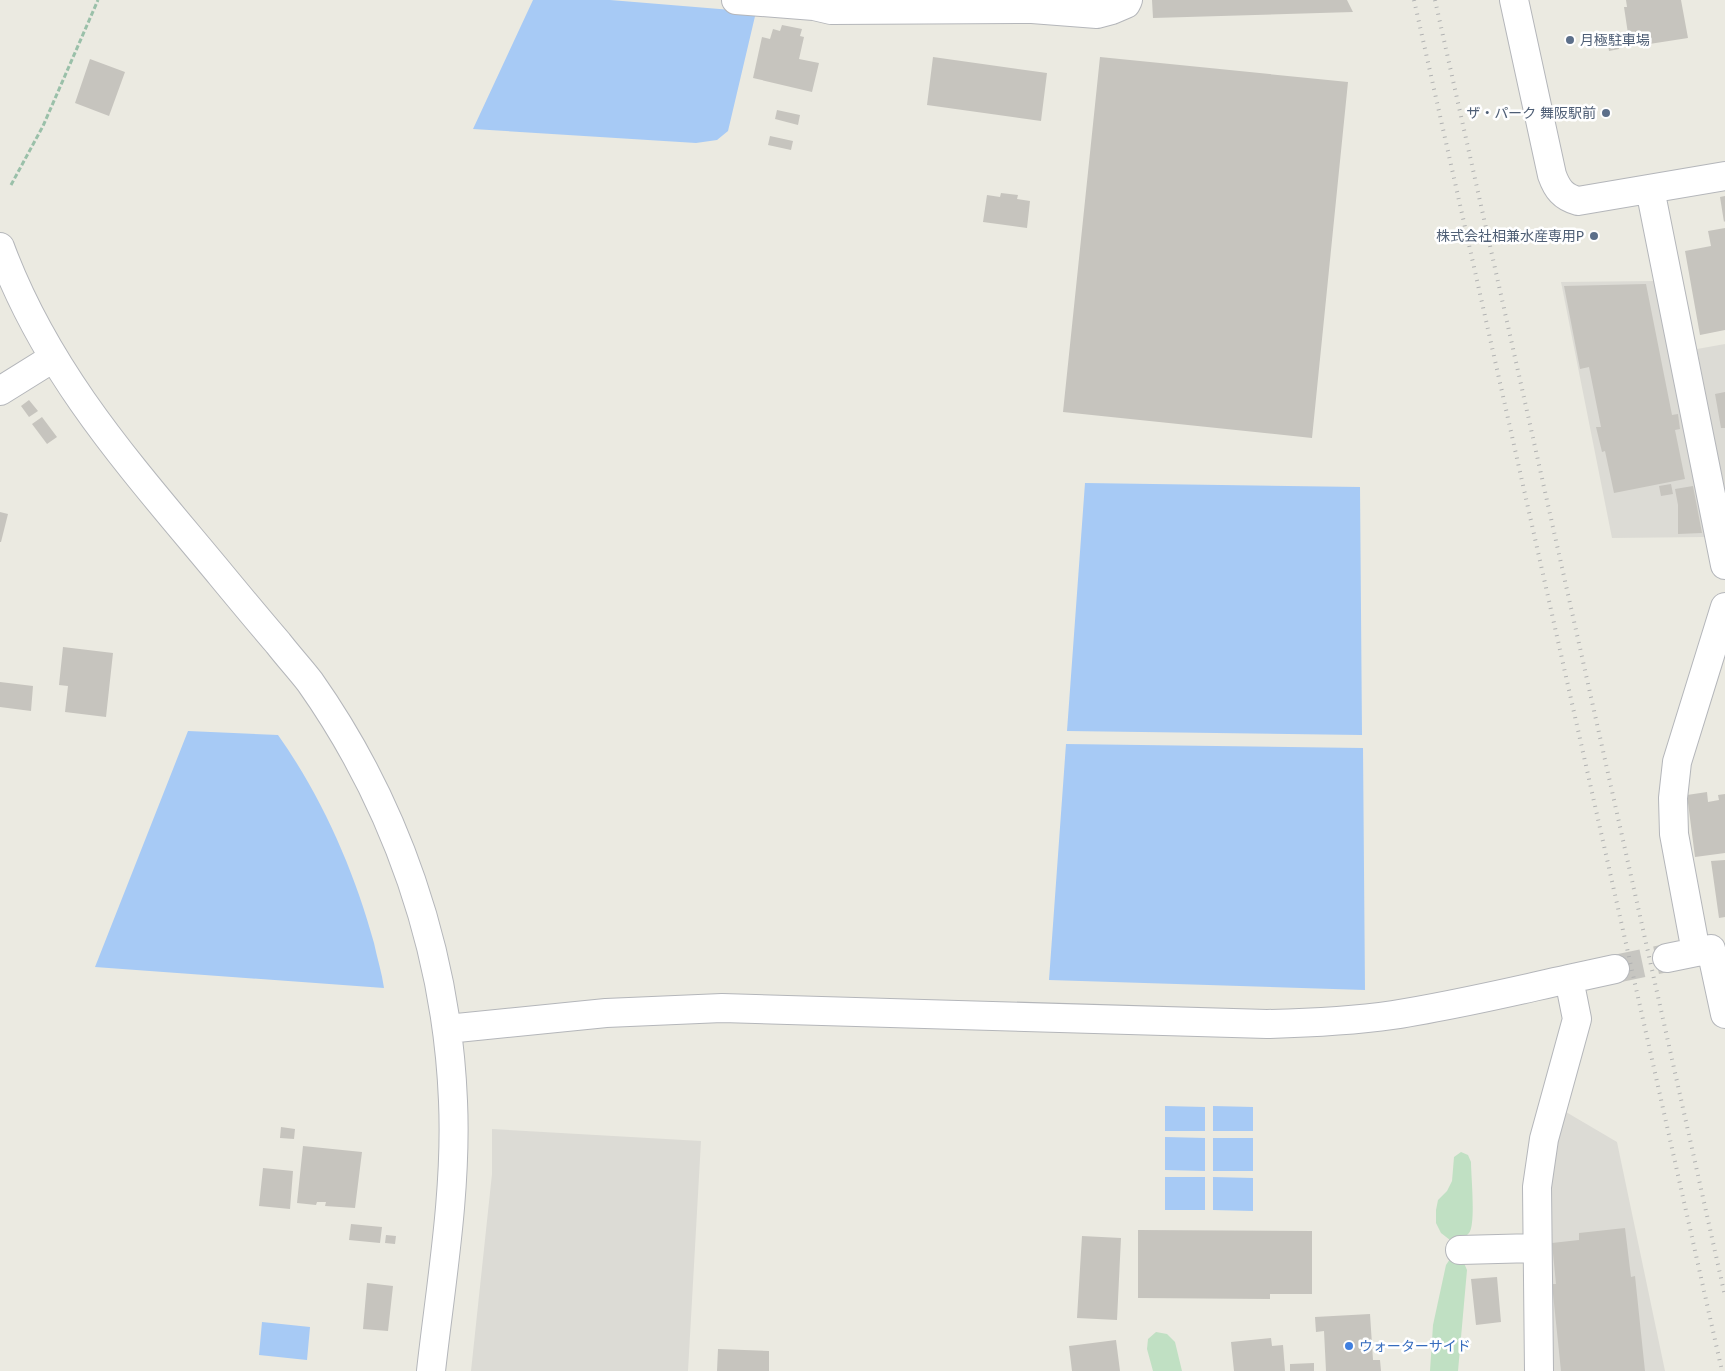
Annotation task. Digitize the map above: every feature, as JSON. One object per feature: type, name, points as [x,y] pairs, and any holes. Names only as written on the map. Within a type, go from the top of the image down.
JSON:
[{"type":"street","points":[[736,0],[810,3],[831,10],[1032,9],[1097,14],[1126,4],[1128,0]]},
{"type":"street","points":[[1514,0],[1552,174],[1560,192],[1569,199],[1578,201],[1725,176]]},
{"type":"street","points":[[1650,189],[1725,565]]},
{"type":"street","points":[[0,247],[28,312],[53,358],[87,410],[125,459],[308,680],[343,733],[373,788],[405,863],[420,906],[436,967],[447,1029],[453,1101],[453,1173],[432,1371]]},
{"type":"street","points":[[0,391],[53,358]]},
{"type":"street","points":[[1725,607],[1679,753],[1673,798],[1674,834],[1711,949],[1725,1014]]},
{"type":"street","points":[[1667,958],[1711,949]]},
{"type":"street","points":[[447,1029],[606,1012],[722,1008],[1267,1024],[1308,1023],[1367,1018],[1433,1008],[1615,969]]},
{"type":"street","points":[[1539,1371],[1537,1187],[1544,1139],[1577,1019],[1569,979]]},
{"type":"street","points":[[1460,1250],[1537,1248]]},
{"type":"path","points":[[11,185],[43,126],[98,0]]},
{"type":"shaded area","points":[[1654,281],[1705,537],[1612,538],[1561,282]]},
{"type":"shaded area","points":[[1725,344],[1725,492],[1697,349]]},
{"type":"shaded area","points":[[1566,1112],[1617,1142],[1665,1371],[1553,1371],[1551,1188],[1558,1142]]},
{"type":"shaded area","points":[[492,1129],[701,1141],[688,1371],[471,1371],[492,1174]]},
{"type":"green space","points":[[1461,1152],[1468,1155],[1471,1162],[1473,1199],[1471,1228],[1467,1235],[1450,1240],[1441,1233],[1436,1223],[1436,1210],[1438,1200],[1447,1191],[1452,1181],[1454,1157]]},
{"type":"green space","points":[[1458,1258],[1464,1263],[1467,1270],[1458,1371],[1430,1371],[1433,1325],[1446,1265],[1450,1259]]},
{"type":"green space","points":[[1156,1332],[1167,1334],[1175,1342],[1182,1371],[1153,1371],[1147,1349],[1148,1339]]},
{"type":"water","points":[[533,0],[610,0],[756,12],[728,131],[717,140],[696,143],[473,129]]},
{"type":"water","points":[[1085,483],[1360,487],[1362,735],[1067,731]]},
{"type":"water","points":[[188,731],[278,735],[309,783],[346,861],[366,916],[384,988],[95,967]]},
{"type":"water","points":[[1066,744],[1363,748],[1365,990],[1049,980]]},
{"type":"water","points":[[1165,1106],[1205,1107],[1205,1131],[1165,1131]]},
{"type":"water","points":[[1213,1106],[1253,1107],[1253,1131],[1213,1131]]},
{"type":"water","points":[[1165,1137],[1205,1138],[1205,1171],[1165,1170]]},
{"type":"water","points":[[1213,1138],[1253,1138],[1253,1171],[1213,1171]]},
{"type":"water","points":[[1165,1177],[1205,1177],[1205,1210],[1165,1210]]},
{"type":"water","points":[[1213,1177],[1253,1178],[1253,1211],[1213,1210]]},
{"type":"water","points":[[262,1322],[310,1327],[307,1360],[259,1355]]},
{"type":"building","points":[[1152,0],[1347,0],[1353,12],[1153,18]]},
{"type":"building","points":[[1626,0],[1681,0],[1688,38],[1630,47],[1624,7],[1627,7]]},
{"type":"building","points":[[782,25],[802,29],[800,36],[804,37],[799,59],[819,63],[812,92],[753,78],[762,37],[770,39],[773,29],[780,31]]},
{"type":"building","points":[[1617,34],[1619,49],[1609,51],[1607,36]]},
{"type":"building","points":[[933,57],[1047,73],[1041,121],[927,105]]},
{"type":"building","points":[[1100,57],[1348,82],[1312,438],[1063,412]]},
{"type":"building","points":[[90,59],[125,72],[109,116],[75,103]]},
{"type":"building","points":[[777,110],[800,115],[798,125],[775,119]]},
{"type":"building","points":[[770,136],[793,141],[791,150],[768,145]]},
{"type":"building","points":[[1001,193],[1018,195],[1017,199],[1030,201],[1027,228],[983,222],[987,195],[1000,197]]},
{"type":"building","points":[[1725,196],[1725,221],[1724,222],[1720,197]]},
{"type":"building","points":[[1725,228],[1725,330],[1700,335],[1685,251],[1711,246],[1708,231]]},
{"type":"building","points":[[1646,284],[1672,415],[1678,414],[1680,429],[1675,430],[1685,479],[1614,493],[1605,451],[1602,452],[1596,427],[1601,427],[1589,367],[1580,369],[1564,286]]},
{"type":"building","points":[[1725,392],[1725,428],[1721,428],[1715,394]]},
{"type":"building","points":[[29,400],[38,411],[29,417],[21,406]]},
{"type":"building","points":[[42,417],[57,437],[47,444],[32,424]]},
{"type":"building","points":[[1671,484],[1673,494],[1661,496],[1659,486]]},
{"type":"building","points":[[1693,486],[1702,533],[1678,534],[1678,505],[1675,489]]},
{"type":"building","points":[[0,512],[8,514],[1,542],[0,542]]},
{"type":"building","points":[[63,647],[113,653],[106,717],[65,712],[68,686],[59,685]]},
{"type":"building","points":[[0,682],[33,686],[31,711],[0,707]]},
{"type":"building","points":[[1707,792],[1708,802],[1719,800],[1718,795],[1725,794],[1725,853],[1695,857],[1687,795]]},
{"type":"building","points":[[1725,860],[1725,917],[1719,918],[1711,861]]},
{"type":"building","points":[[281,1127],[295,1129],[294,1139],[280,1138]]},
{"type":"building","points":[[303,1146],[362,1152],[355,1208],[325,1206],[326,1202],[317,1202],[316,1205],[297,1203]]},
{"type":"building","points":[[263,1168],[293,1171],[290,1209],[259,1206]]},
{"type":"building","points":[[351,1224],[382,1227],[380,1243],[349,1240]]},
{"type":"building","points":[[1625,1228],[1631,1277],[1635,1276],[1645,1371],[1561,1371],[1552,1284],[1556,1284],[1552,1243],[1579,1240],[1579,1233]]},
{"type":"building","points":[[1138,1230],[1312,1231],[1312,1294],[1270,1294],[1270,1299],[1138,1298]]},
{"type":"building","points":[[386,1235],[396,1236],[395,1244],[385,1243]]},
{"type":"building","points":[[1082,1236],[1121,1238],[1117,1320],[1077,1318]]},
{"type":"building","points":[[1497,1277],[1501,1322],[1476,1325],[1471,1279]]},
{"type":"building","points":[[367,1283],[393,1286],[388,1331],[363,1329]]},
{"type":"building","name":"ウォーターサイド","points":[[1370,1314],[1373,1360],[1380,1360],[1381,1371],[1326,1371],[1324,1331],[1316,1332],[1315,1317]]},
{"type":"building","points":[[1271,1338],[1272,1346],[1283,1345],[1285,1371],[1234,1371],[1231,1342]]},
{"type":"building","points":[[1116,1340],[1120,1371],[1072,1371],[1069,1346]]},
{"type":"building","points":[[718,1349],[769,1351],[769,1371],[717,1371]]},
{"type":"building","points":[[1314,1363],[1314,1371],[1290,1371],[1290,1364]]},
{"type":"tunnel","points":[[1615,969],[1667,958]]},
{"type":"railway","points":[[1414,0],[1722,1371]]},
{"type":"railway","points":[[1435,0],[1725,1296]]},
{"type":"place","name":"月極駐車場","points":[[1570,40]]},
{"type":"place","name":"ザ・パーク 舞阪駅前","points":[[1606,113]]},
{"type":"place","name":"株式会社相兼水産専用P","points":[[1594,236]]},
{"type":"place","name":"ウォーターサイド","points":[[1349,1346]]}]
